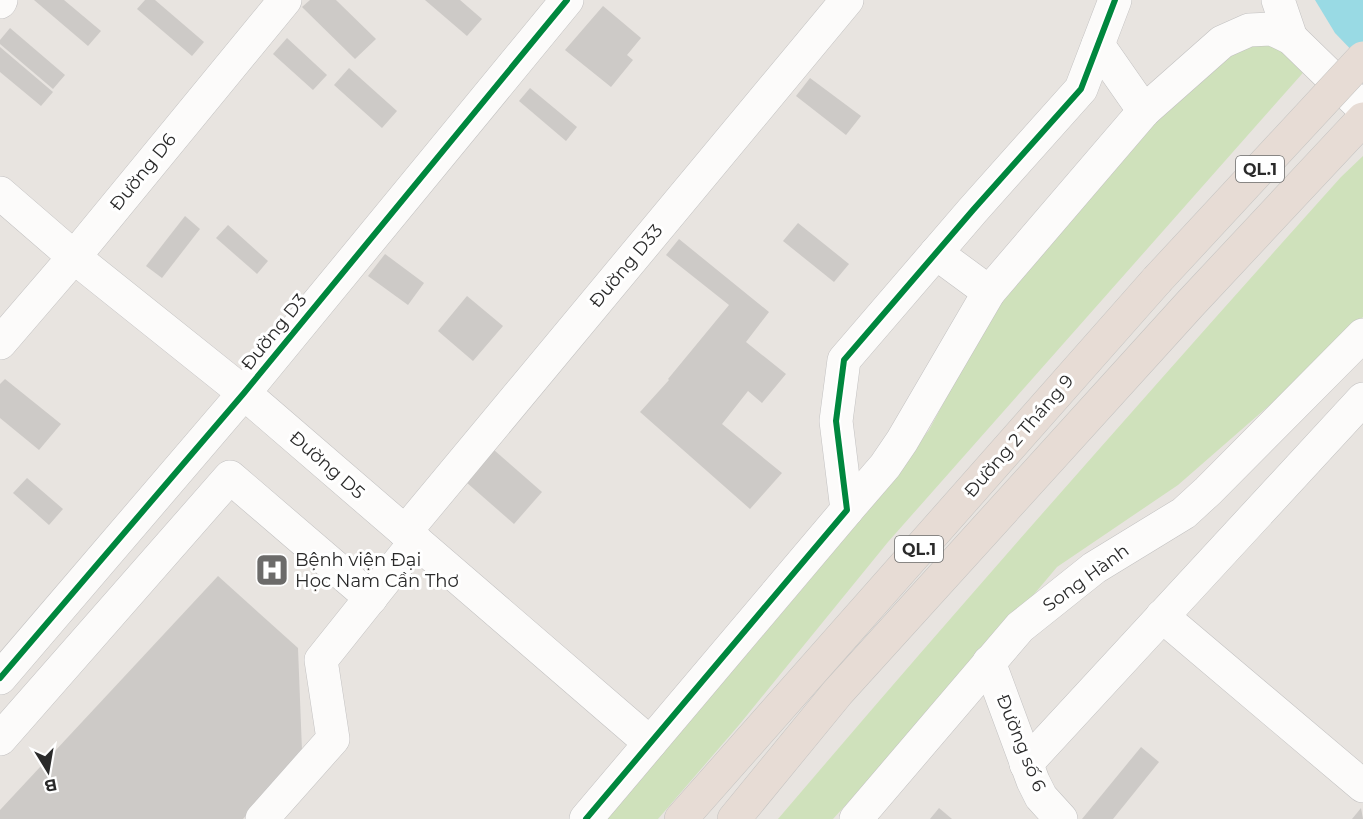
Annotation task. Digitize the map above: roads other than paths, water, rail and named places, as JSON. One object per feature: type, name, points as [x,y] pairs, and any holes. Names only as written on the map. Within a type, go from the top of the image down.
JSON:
[{"type":"highway","name":"Đường 2 Tháng 9","points":[[681,819],[1157,280],[1363,58]]},
{"type":"highway","name":"Đường 2 Tháng 9","points":[[734,819],[838,692],[1190,304],[1363,119]]},
{"type":"street","name":"Đường D6","points":[[0,343],[74,257],[285,0]]},
{"type":"street","name":"Đường D3","points":[[0,678],[244,393],[567,0]]},
{"type":"street","name":"Đường D33","points":[[262,819],[333,740],[321,660],[371,598],[411,537],[847,0]]},
{"type":"street","points":[[847,510],[836,421],[844,360],[1081,88],[1115,0]]},
{"type":"street","points":[[1278,0],[1292,38]]},
{"type":"street","points":[[586,819],[891,458],[989,292],[1144,111],[1222,42],[1249,30],[1272,29],[1292,38],[1363,108]]},
{"type":"street","points":[[1098,45],[1144,111]]},
{"type":"street","name":"Đường D5","points":[[0,192],[74,257],[244,393],[651,743]]},
{"type":"street","points":[[936,253],[989,292]]},
{"type":"street","name":"Song Hành","points":[[856,819],[1020,627],[1094,568],[1184,513],[1363,335]]},
{"type":"street","points":[[1026,764],[1363,399]]},
{"type":"street","points":[[0,739],[230,477],[371,598]]},
{"type":"street","points":[[1162,616],[1363,786]]},
{"type":"street","name":"Đường số 6","points":[[989,662],[1026,764],[1041,797],[1061,819]]},
{"type":"water","points":[[1315,0],[1363,0],[1363,62],[1335,33]]},
{"type":"place","name":"Bệnh viện Đại Học Nam Cần Thơ","points":[[272,570]]}]
